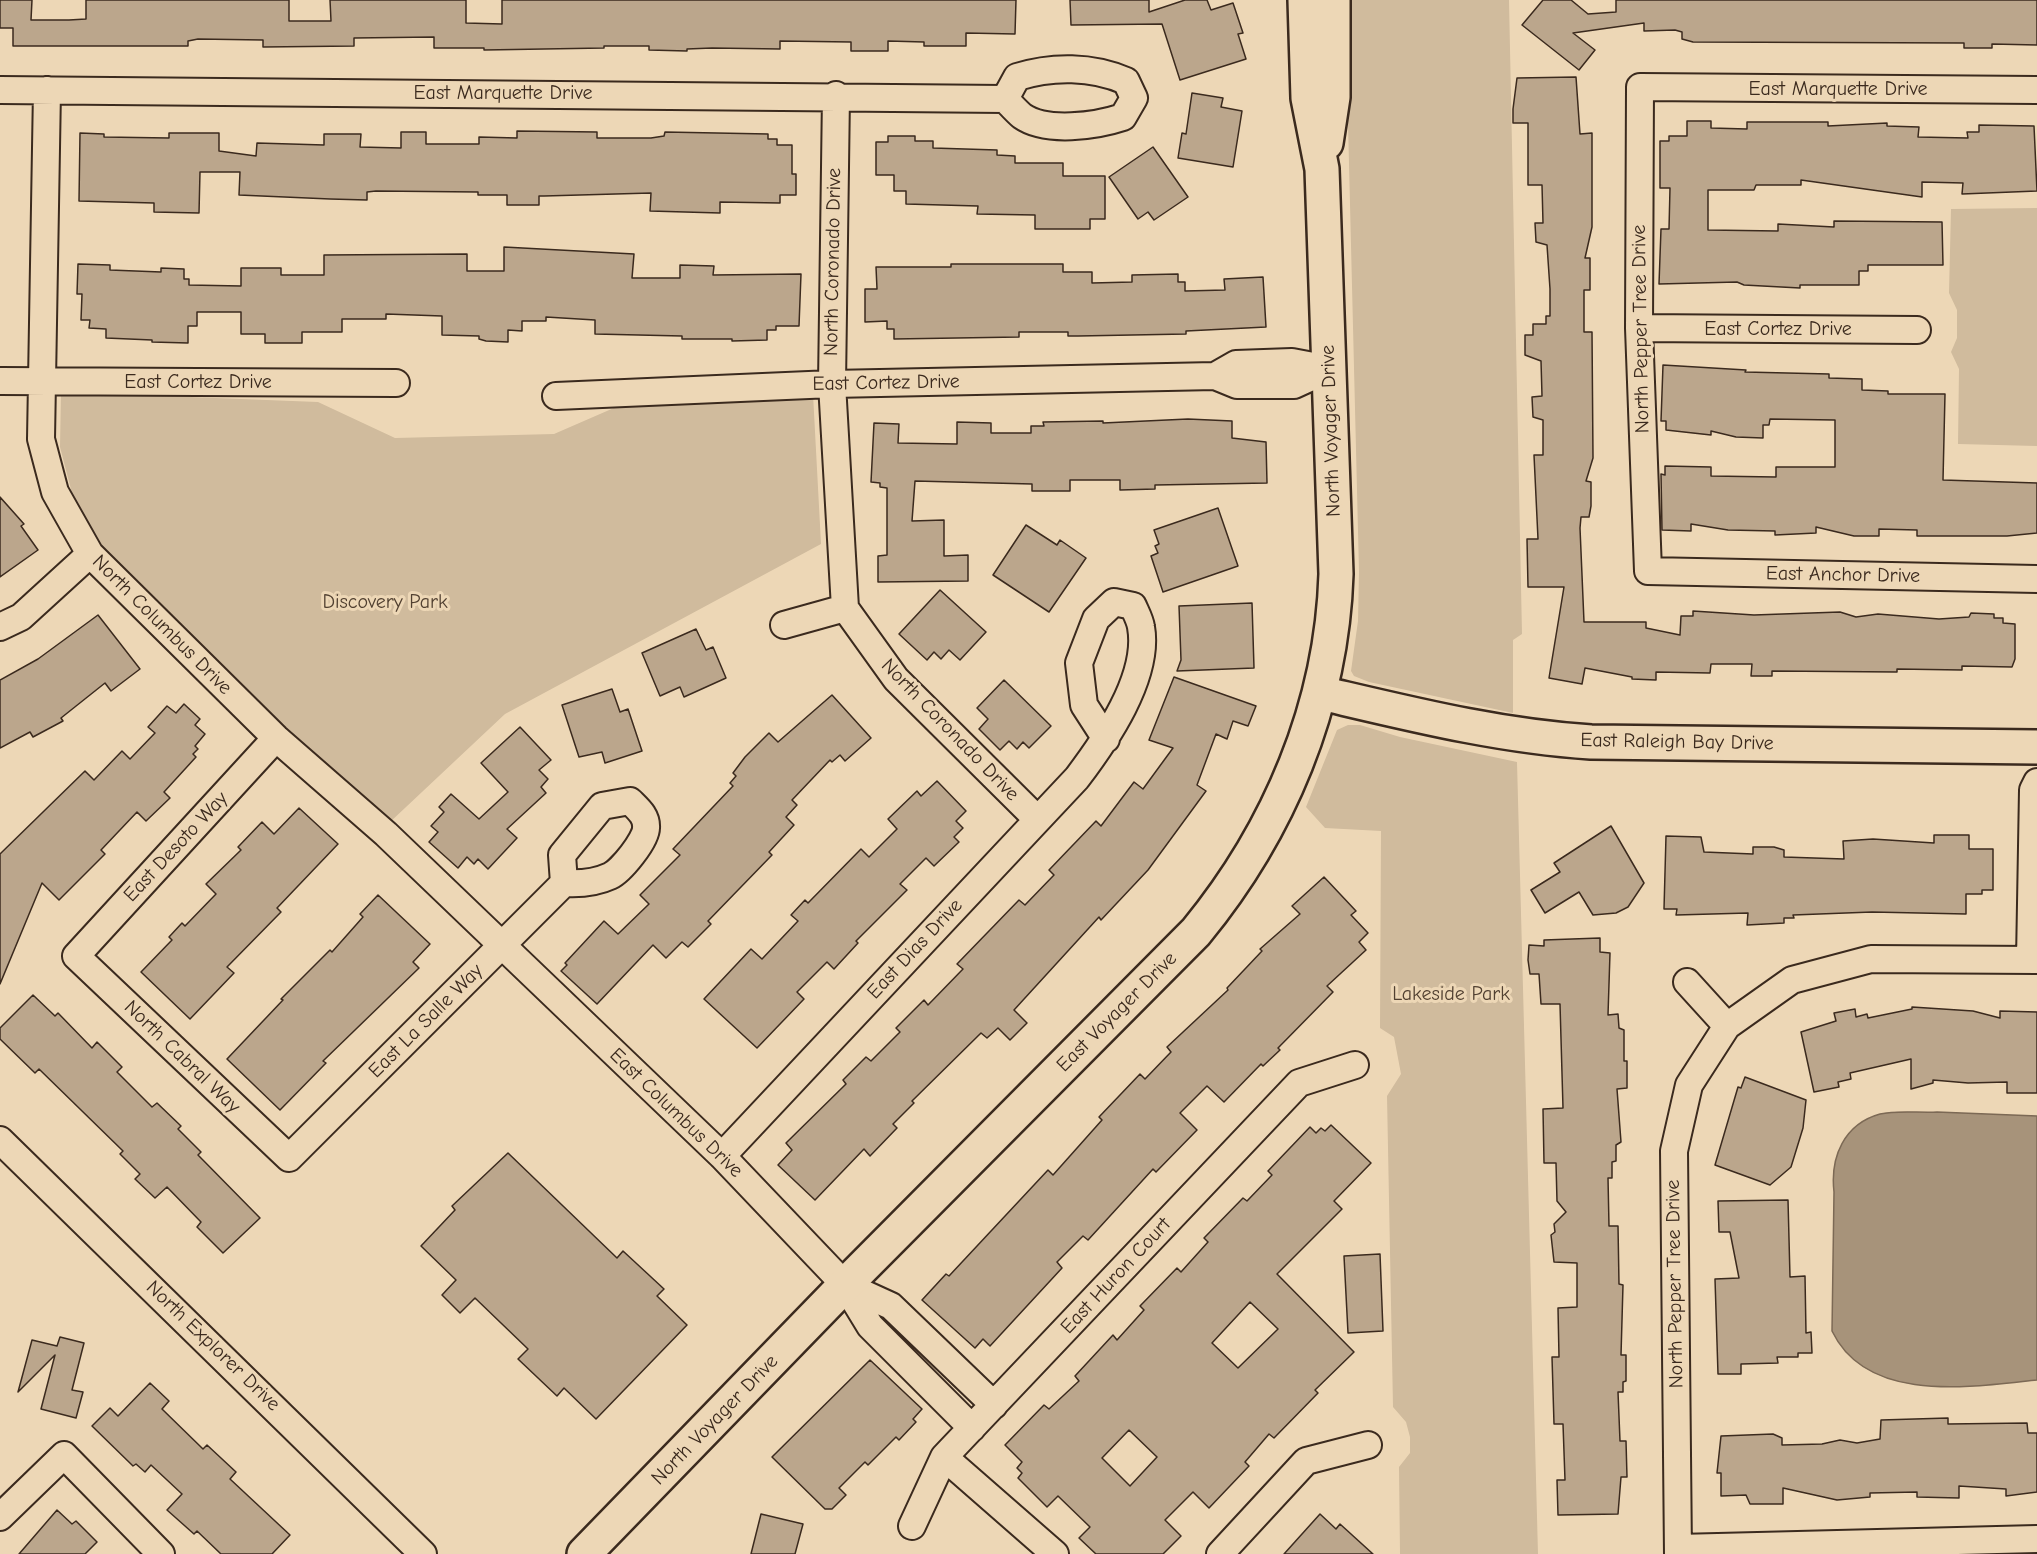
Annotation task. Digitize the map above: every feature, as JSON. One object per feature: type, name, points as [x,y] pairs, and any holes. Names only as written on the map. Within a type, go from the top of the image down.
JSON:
[{"type":"street","name":"North Voyager Drive","points":[[1305,0],[1308,98],[1322,169],[1336,574],[1335,612],[1321,693]]},
{"type":"street","name":"North Voyager Drive","points":[[1322,169],[1333,97],[1333,0]]},
{"type":"street","name":"East Marquette Drive","points":[[1640,87],[2037,90]]},
{"type":"street","name":"North Pepper Tree Drive","points":[[1640,87],[1639,328],[1648,571]]},
{"type":"street","name":"East Marquette Drive","points":[[0,90],[836,95],[1005,99]]},
{"type":"street","name":"North Columbus Drive","points":[[47,90],[41,439],[55,492],[90,554],[276,738],[386,834],[501,946]]},
{"type":"street","name":"North Coronado Drive","points":[[836,95],[832,384],[845,608],[896,679],[1037,819]]},
{"type":"street","name":"East Cortez Drive","points":[[1639,328],[1917,330]]},
{"type":"street","name":"East Cortez Drive","points":[[556,396],[832,384],[1215,375],[1237,385],[1294,385],[1329,369]]},
{"type":"street","name":"East Cortez Drive","points":[[0,381],[396,383]]},
{"type":"street","points":[[0,627],[21,617],[90,554]]},
{"type":"street","name":"East Anchor Drive","points":[[1648,571],[2037,579]]},
{"type":"street","points":[[784,625],[845,608]]},
{"type":"street","name":"East Raleigh Bay Drive","points":[[1321,693],[1455,725],[1539,739],[1591,742],[2037,747]]},
{"type":"street","name":"East Voyager Drive","points":[[845,1285],[1196,932],[1228,893],[1276,813],[1321,693]]},
{"type":"street","name":"East Desoto Way","points":[[76,956],[276,738]]},
{"type":"street","name":"East Dias Drive","points":[[722,1156],[1077,778],[1106,739]]},
{"type":"street","points":[[1687,982],[1726,1026],[1792,980],[1871,959],[2033,960],[2032,790],[2037,782]]},
{"type":"street","name":"East La Salle Way","points":[[289,1158],[564,883]]},
{"type":"street","name":"East Columbus Drive","points":[[501,946],[722,1156],[845,1285],[870,1326],[972,1428]]},
{"type":"street","name":"North Cabral Way","points":[[76,956],[289,1158]]},
{"type":"street","name":"North Pepper Tree Drive","points":[[1678,1551],[1674,1151],[1689,1084],[1726,1026]]},
{"type":"street","name":"East Huron Court","points":[[912,1526],[944,1457],[1299,1083],[1355,1065]]},
{"type":"street","name":"North Explorer Drive","points":[[0,1140],[423,1554]]},
{"type":"street","name":"North Voyager Drive","points":[[584,1554],[845,1285]]},
{"type":"street","name":"East Columbus Drive","points":[[845,1285],[891,1306],[994,1405]]},
{"type":"street","points":[[1220,1554],[1306,1461],[1368,1445]]},
{"type":"street","points":[[0,1516],[64,1455],[161,1554]]},
{"type":"street","points":[[944,1457],[1055,1554]]},
{"type":"street","points":[[1678,1551],[2037,1539]]},
{"type":"green space","points":[[1345,0],[1509,0],[1522,634],[1513,640],[1513,713],[1369,682],[1354,676],[1351,671],[1358,621],[1359,572]]},
{"type":"green space","points":[[2037,208],[2037,446],[1958,444],[1959,369],[1951,352],[1957,338],[1957,310],[1949,293],[1951,209]]},
{"type":"green space","name":"Discovery Park","points":[[61,392],[318,402],[395,438],[554,434],[623,404],[813,394],[821,544],[505,714],[389,823],[284,732],[107,556],[73,497],[60,447]]},
{"type":"green space","name":"Lakeside Park","points":[[1348,725],[1360,725],[1400,737],[1517,762],[1538,1554],[1400,1554],[1399,1467],[1410,1453],[1410,1437],[1406,1422],[1393,1407],[1387,1096],[1401,1074],[1394,1037],[1380,1028],[1381,831],[1325,828],[1306,807],[1337,730]]},
{"type":"shaded area","points":[[1937,1112],[2037,1116],[2037,1380],[1952,1387],[1922,1386],[1895,1380],[1869,1370],[1848,1354],[1832,1331],[1833,1179],[1834,1166],[1842,1144],[1857,1125],[1880,1114]]},
{"type":"building","points":[[0,0],[32,0],[31,20],[69,20],[86,19],[86,0],[289,0],[289,21],[331,21],[330,0],[466,0],[466,23],[502,24],[502,0],[1016,0],[1015,34],[966,33],[966,46],[924,46],[924,42],[888,41],[888,51],[851,51],[851,42],[780,41],[780,49],[712,48],[687,49],[687,51],[649,50],[649,46],[484,50],[484,48],[434,48],[434,37],[354,38],[354,46],[263,47],[263,40],[198,39],[188,41],[188,46],[13,46],[13,28],[0,28]]},
{"type":"building","points":[[1070,0],[1149,0],[1149,12],[1185,0],[1207,0],[1211,10],[1233,3],[1243,33],[1238,34],[1246,59],[1180,80],[1162,24],[1071,25]]},
{"type":"building","points":[[1543,0],[1571,0],[1588,14],[1616,12],[1616,0],[2037,0],[2037,45],[1992,44],[1992,48],[1964,48],[1964,43],[1693,42],[1682,39],[1682,32],[1675,30],[1644,31],[1644,23],[1573,33],[1595,50],[1579,70],[1522,25]]},
{"type":"building","points":[[1576,77],[1580,134],[1592,133],[1592,227],[1585,258],[1590,258],[1590,290],[1584,290],[1584,332],[1592,332],[1593,458],[1586,481],[1591,482],[1589,517],[1581,517],[1580,528],[1584,622],[1646,622],[1646,628],[1680,635],[1681,616],[1693,616],[1693,611],[1754,615],[1840,612],[1856,617],[1878,614],[1939,619],[1969,617],[1971,613],[1994,614],[1994,618],[2003,618],[2003,623],[2015,624],[2015,659],[2012,667],[1962,666],[1962,670],[1897,669],[1897,672],[1772,671],[1772,676],[1751,676],[1752,664],[1711,664],[1710,673],[1656,672],[1656,680],[1632,679],[1632,677],[1585,668],[1582,684],[1549,678],[1564,587],[1528,587],[1527,539],[1538,539],[1534,455],[1543,455],[1543,420],[1533,417],[1532,397],[1542,396],[1541,361],[1525,355],[1525,335],[1533,335],[1533,324],[1546,324],[1546,316],[1550,316],[1550,289],[1547,245],[1536,242],[1535,223],[1543,223],[1542,185],[1528,185],[1528,123],[1513,123],[1513,109],[1517,78]]},
{"type":"building","points":[[1192,93],[1223,98],[1221,107],[1242,111],[1233,167],[1178,158],[1182,133],[1186,134]]},
{"type":"building","points":[[1687,121],[1711,121],[1711,128],[1747,129],[1747,122],[1828,122],[1828,126],[1887,123],[1887,126],[1919,127],[1918,137],[1968,138],[1967,132],[1979,132],[1979,125],[2034,126],[2037,191],[1962,194],[1963,183],[1922,182],[1922,197],[1801,180],[1801,185],[1756,185],[1754,190],[1708,190],[1708,230],[1778,231],[1778,224],[1834,227],[1834,221],[1942,222],[1943,265],[1868,265],[1868,271],[1859,271],[1859,285],[1800,285],[1800,288],[1744,285],[1737,282],[1659,284],[1661,229],[1669,229],[1670,188],[1660,188],[1660,141],[1669,141],[1669,136],[1687,136]]},
{"type":"building","points":[[517,131],[597,132],[597,138],[651,138],[664,136],[665,132],[768,134],[768,139],[777,139],[777,145],[792,145],[792,174],[796,174],[796,195],[780,195],[780,203],[720,202],[720,213],[650,211],[651,193],[539,196],[539,205],[507,205],[507,195],[478,195],[478,192],[376,191],[367,192],[367,200],[330,199],[239,195],[240,172],[200,172],[199,213],[154,212],[154,203],[79,201],[80,133],[104,134],[104,137],[169,138],[169,133],[219,133],[219,151],[256,156],[257,143],[324,145],[324,134],[361,134],[360,147],[401,148],[401,132],[426,132],[426,144],[479,144],[479,137],[517,138]]},
{"type":"building","points":[[888,136],[915,136],[915,141],[933,141],[933,148],[997,150],[997,155],[1015,156],[1015,163],[1063,163],[1063,176],[1105,176],[1105,219],[1090,219],[1090,229],[1035,229],[1035,215],[977,214],[978,206],[906,204],[906,191],[894,191],[894,175],[876,175],[876,142],[888,142]]},
{"type":"building","points":[[1153,147],[1188,197],[1154,220],[1148,212],[1138,219],[1109,177]]},
{"type":"building","points":[[504,247],[634,254],[632,278],[680,278],[680,265],[714,266],[713,275],[801,274],[799,326],[776,326],[776,330],[767,330],[767,340],[732,341],[732,339],[682,339],[682,336],[595,334],[595,320],[546,317],[546,321],[522,321],[522,331],[508,330],[508,342],[486,341],[479,339],[479,336],[442,335],[442,316],[386,314],[386,319],[342,319],[342,332],[302,332],[302,343],[265,343],[265,334],[241,334],[241,312],[197,312],[197,326],[188,326],[188,343],[152,342],[152,340],[106,338],[106,329],[89,328],[90,320],[81,320],[82,294],[77,294],[78,264],[110,265],[110,270],[161,272],[161,268],[184,269],[184,279],[189,279],[189,285],[241,286],[241,268],[281,268],[281,275],[324,275],[324,255],[467,254],[467,271],[504,271]]},
{"type":"building","points":[[951,264],[1063,264],[1063,272],[1092,272],[1092,283],[1132,282],[1132,275],[1178,274],[1178,282],[1185,282],[1185,291],[1225,290],[1224,279],[1263,277],[1266,327],[1186,331],[1186,334],[1068,336],[1068,332],[1019,332],[1019,337],[894,339],[894,329],[887,329],[887,321],[865,322],[865,289],[877,289],[876,267],[951,267]]},
{"type":"building","points":[[1663,365],[1746,370],[1745,372],[1829,374],[1829,378],[1862,379],[1862,390],[1888,391],[1888,394],[1945,394],[1943,480],[2037,483],[2037,533],[2007,536],[1917,536],[1917,530],[1879,529],[1879,536],[1854,536],[1816,527],[1816,533],[1775,535],[1775,531],[1728,530],[1691,524],[1691,531],[1662,530],[1661,474],[1665,475],[1665,466],[1711,467],[1711,476],[1776,477],[1776,467],[1835,467],[1835,420],[1770,419],[1769,425],[1763,425],[1763,438],[1736,437],[1711,431],[1711,435],[1666,430],[1666,421],[1661,421]]},
{"type":"building","points":[[1188,419],[1232,421],[1232,438],[1266,442],[1267,483],[1155,485],[1155,489],[1120,490],[1120,480],[1070,480],[1070,491],[1032,491],[1032,484],[915,481],[912,521],[944,520],[944,556],[968,555],[968,581],[878,582],[878,556],[887,555],[887,488],[880,487],[880,483],[871,482],[874,423],[899,424],[898,443],[957,444],[957,422],[991,423],[991,433],[1031,433],[1031,426],[1044,426],[1043,422],[1103,421],[1103,423]]},
{"type":"building","points":[[0,497],[24,524],[21,526],[38,550],[0,577]]},
{"type":"building","points":[[1218,508],[1238,566],[1163,592],[1151,556],[1158,553],[1155,546],[1159,544],[1154,530]]},
{"type":"building","points":[[1026,525],[1057,545],[1060,540],[1086,558],[1049,612],[993,575]]},
{"type":"building","points":[[940,590],[986,632],[960,660],[949,650],[941,659],[934,652],[927,660],[899,634]]},
{"type":"building","points":[[1252,603],[1254,668],[1177,671],[1181,660],[1179,606]]},
{"type":"building","points":[[98,615],[140,669],[111,691],[105,683],[61,718],[63,721],[33,737],[30,732],[0,748],[0,680],[38,659]]},
{"type":"building","points":[[696,629],[706,650],[713,647],[726,678],[684,697],[680,687],[660,696],[642,653]]},
{"type":"building","points":[[1174,677],[1256,706],[1248,726],[1233,721],[1227,739],[1216,734],[1197,785],[1206,791],[1148,870],[1101,920],[1099,917],[1014,1010],[1027,1023],[1010,1040],[998,1028],[987,1038],[981,1033],[912,1101],[914,1103],[893,1124],[897,1128],[870,1156],[864,1149],[815,1200],[778,1165],[792,1150],[786,1143],[846,1084],[843,1080],[866,1057],[871,1061],[900,1032],[896,1028],[924,1000],[928,1005],[963,969],[957,964],[1019,900],[1025,905],[1054,875],[1049,870],[1096,821],[1101,826],[1134,782],[1143,789],[1173,748],[1149,740]]},
{"type":"building","points":[[1004,680],[1051,726],[1029,748],[1023,742],[1017,749],[1009,741],[1000,750],[979,729],[988,719],[977,708]]},
{"type":"building","points":[[612,689],[620,712],[628,709],[642,751],[605,763],[602,752],[579,757],[562,705]]},
{"type":"building","points":[[832,695],[871,738],[845,761],[840,755],[832,762],[830,760],[792,800],[797,805],[786,817],[794,825],[769,852],[772,855],[708,921],[711,924],[688,947],[682,942],[666,958],[653,945],[597,1004],[561,971],[567,965],[565,963],[604,921],[618,934],[649,904],[640,895],[680,855],[673,849],[733,786],[730,783],[736,776],[733,773],[745,757],[769,733],[778,742]]},
{"type":"building","points":[[184,704],[200,719],[195,725],[205,734],[195,746],[198,749],[193,754],[196,757],[164,792],[170,798],[146,821],[137,812],[101,850],[105,854],[59,900],[42,883],[0,984],[0,854],[85,771],[94,780],[122,751],[130,759],[155,733],[148,727],[167,706],[176,713]]},
{"type":"building","points":[[520,727],[551,760],[539,770],[548,779],[541,787],[546,793],[507,829],[517,838],[488,869],[478,859],[474,864],[467,857],[458,868],[429,842],[438,832],[431,826],[444,812],[439,807],[451,794],[479,819],[508,792],[481,763]]},
{"type":"building","points":[[937,781],[966,811],[956,821],[963,828],[954,837],[959,842],[934,866],[926,858],[900,884],[907,890],[856,941],[858,943],[834,969],[827,962],[797,992],[804,999],[757,1048],[704,999],[751,949],[762,959],[798,921],[791,915],[805,900],[808,903],[861,849],[869,857],[897,829],[888,819],[917,791],[921,796]]},
{"type":"building","points":[[299,808],[338,844],[277,908],[281,912],[227,967],[234,973],[190,1019],[141,972],[172,940],[169,937],[182,923],[185,926],[216,894],[206,884],[241,850],[238,847],[262,822],[274,834]]},
{"type":"building","points":[[1611,826],[1644,883],[1628,907],[1616,913],[1593,915],[1579,892],[1545,913],[1531,890],[1560,872],[1554,863]]},
{"type":"building","points":[[1934,835],[1969,835],[1969,849],[1993,849],[1993,890],[1982,890],[1982,894],[1966,894],[1966,914],[1872,912],[1793,915],[1794,918],[1784,918],[1784,923],[1747,925],[1748,913],[1676,915],[1677,909],[1664,909],[1666,836],[1701,837],[1704,852],[1753,854],[1753,847],[1774,847],[1784,850],[1784,857],[1844,859],[1843,841],[1873,839],[1934,843]]},
{"type":"building","points":[[1324,877],[1356,911],[1351,915],[1368,933],[1359,942],[1366,950],[1327,986],[1333,992],[1278,1048],[1280,1050],[1263,1066],[1261,1064],[1224,1102],[1207,1086],[1180,1113],[1197,1130],[1156,1172],[1153,1169],[1088,1240],[1083,1236],[1057,1262],[1062,1268],[990,1346],[983,1339],[975,1348],[922,1300],[946,1274],[949,1276],[1048,1170],[1053,1175],[1102,1120],[1099,1117],[1140,1074],[1145,1079],[1171,1052],[1167,1047],[1228,990],[1227,988],[1262,951],[1260,949],[1300,914],[1292,906]]},
{"type":"building","points":[[378,895],[430,944],[413,962],[419,968],[323,1061],[326,1063],[280,1110],[227,1059],[283,1000],[281,999],[330,950],[332,952],[363,917],[360,914]]},
{"type":"building","points":[[1600,938],[1600,952],[1610,953],[1608,1015],[1618,1014],[1619,1028],[1624,1030],[1624,1061],[1627,1061],[1627,1088],[1617,1089],[1621,1142],[1616,1145],[1616,1161],[1612,1162],[1612,1178],[1608,1178],[1609,1226],[1618,1226],[1619,1284],[1623,1285],[1621,1355],[1626,1355],[1626,1381],[1623,1382],[1623,1392],[1618,1392],[1620,1441],[1626,1441],[1627,1477],[1621,1477],[1618,1514],[1558,1515],[1557,1480],[1565,1480],[1563,1424],[1554,1424],[1552,1357],[1559,1357],[1558,1308],[1577,1307],[1577,1263],[1554,1262],[1551,1235],[1555,1232],[1554,1224],[1566,1212],[1557,1201],[1556,1163],[1544,1163],[1543,1109],[1563,1108],[1560,1004],[1541,1004],[1539,974],[1530,974],[1529,945],[1544,946],[1544,940]]},
{"type":"building","points":[[33,995],[55,1016],[58,1013],[92,1048],[97,1042],[122,1067],[117,1072],[152,1107],[157,1103],[181,1126],[178,1129],[201,1152],[198,1155],[260,1218],[223,1253],[197,1227],[201,1222],[167,1187],[155,1198],[135,1179],[140,1174],[120,1154],[123,1151],[39,1069],[35,1073],[0,1039],[0,1028]]},
{"type":"building","points":[[1912,1007],[1973,1011],[2000,1018],[2000,1011],[2037,1012],[2037,1093],[2007,1093],[2007,1082],[1968,1083],[1933,1080],[1933,1083],[1911,1089],[1911,1059],[1850,1073],[1851,1079],[1838,1082],[1839,1087],[1814,1092],[1801,1032],[1836,1021],[1834,1013],[1855,1009],[1856,1017],[1867,1014],[1868,1018],[1912,1009]]},
{"type":"building","points":[[1745,1077],[1806,1100],[1803,1128],[1791,1167],[1770,1185],[1715,1165],[1738,1087],[1741,1088]]},
{"type":"building","points":[[1331,1125],[1371,1163],[1334,1201],[1342,1209],[1277,1274],[1354,1352],[1315,1390],[1318,1393],[1274,1438],[1269,1434],[1245,1462],[1249,1466],[1209,1508],[1193,1492],[1165,1520],[1181,1536],[1163,1554],[1096,1554],[1079,1538],[1090,1527],[1058,1496],[1047,1507],[1018,1478],[1022,1473],[1017,1468],[1022,1462],[1005,1445],[1044,1405],[1049,1409],[1079,1381],[1075,1376],[1113,1335],[1117,1340],[1144,1310],[1140,1306],[1177,1268],[1181,1272],[1208,1242],[1204,1238],[1243,1198],[1247,1201],[1272,1175],[1268,1171],[1310,1127],[1316,1133],[1321,1128],[1325,1131]],"holes":[[[1250,1302],[1278,1329],[1238,1368],[1212,1343]],[[1129,1430],[1157,1457],[1130,1486],[1102,1458]]]},
{"type":"building","points":[[508,1153],[617,1258],[623,1251],[664,1289],[657,1296],[687,1325],[596,1419],[564,1388],[557,1396],[518,1359],[528,1349],[475,1298],[460,1313],[442,1295],[456,1280],[421,1246],[455,1210],[452,1206]]},
{"type":"building","points":[[1788,1200],[1790,1277],[1805,1276],[1806,1333],[1811,1332],[1812,1353],[1798,1353],[1798,1357],[1777,1357],[1778,1363],[1741,1364],[1741,1374],[1718,1374],[1715,1279],[1739,1278],[1730,1232],[1719,1232],[1718,1201]]},
{"type":"building","points":[[1380,1254],[1383,1331],[1348,1333],[1344,1256]]},
{"type":"building","points":[[60,1337],[84,1343],[72,1390],[83,1392],[76,1418],[41,1409],[55,1355],[18,1392],[32,1340],[57,1346]]},
{"type":"building","points":[[870,1360],[922,1409],[913,1419],[916,1422],[899,1440],[896,1437],[868,1465],[865,1462],[839,1488],[846,1495],[832,1509],[825,1509],[772,1457]]},
{"type":"building","points":[[150,1383],[169,1401],[162,1409],[203,1449],[207,1445],[236,1472],[230,1479],[290,1535],[272,1554],[221,1554],[197,1531],[194,1534],[167,1510],[182,1494],[151,1465],[145,1472],[136,1464],[133,1466],[92,1426],[110,1408],[118,1416]]},
{"type":"building","points":[[1948,1418],[1948,1424],[2027,1423],[2028,1433],[2037,1433],[2037,1492],[2006,1496],[2006,1489],[1959,1486],[1959,1498],[1917,1497],[1917,1492],[1870,1493],[1870,1497],[1837,1500],[1783,1488],[1783,1504],[1750,1504],[1746,1495],[1721,1496],[1721,1473],[1717,1473],[1721,1436],[1773,1434],[1782,1438],[1782,1445],[1822,1444],[1840,1440],[1857,1443],[1880,1439],[1881,1420]]},
{"type":"building","points":[[57,1510],[72,1524],[76,1521],[97,1542],[85,1554],[19,1554]]},
{"type":"building","points":[[761,1514],[803,1524],[795,1554],[751,1554]]},
{"type":"building","points":[[1320,1514],[1336,1529],[1340,1524],[1373,1554],[1284,1554]]}]
